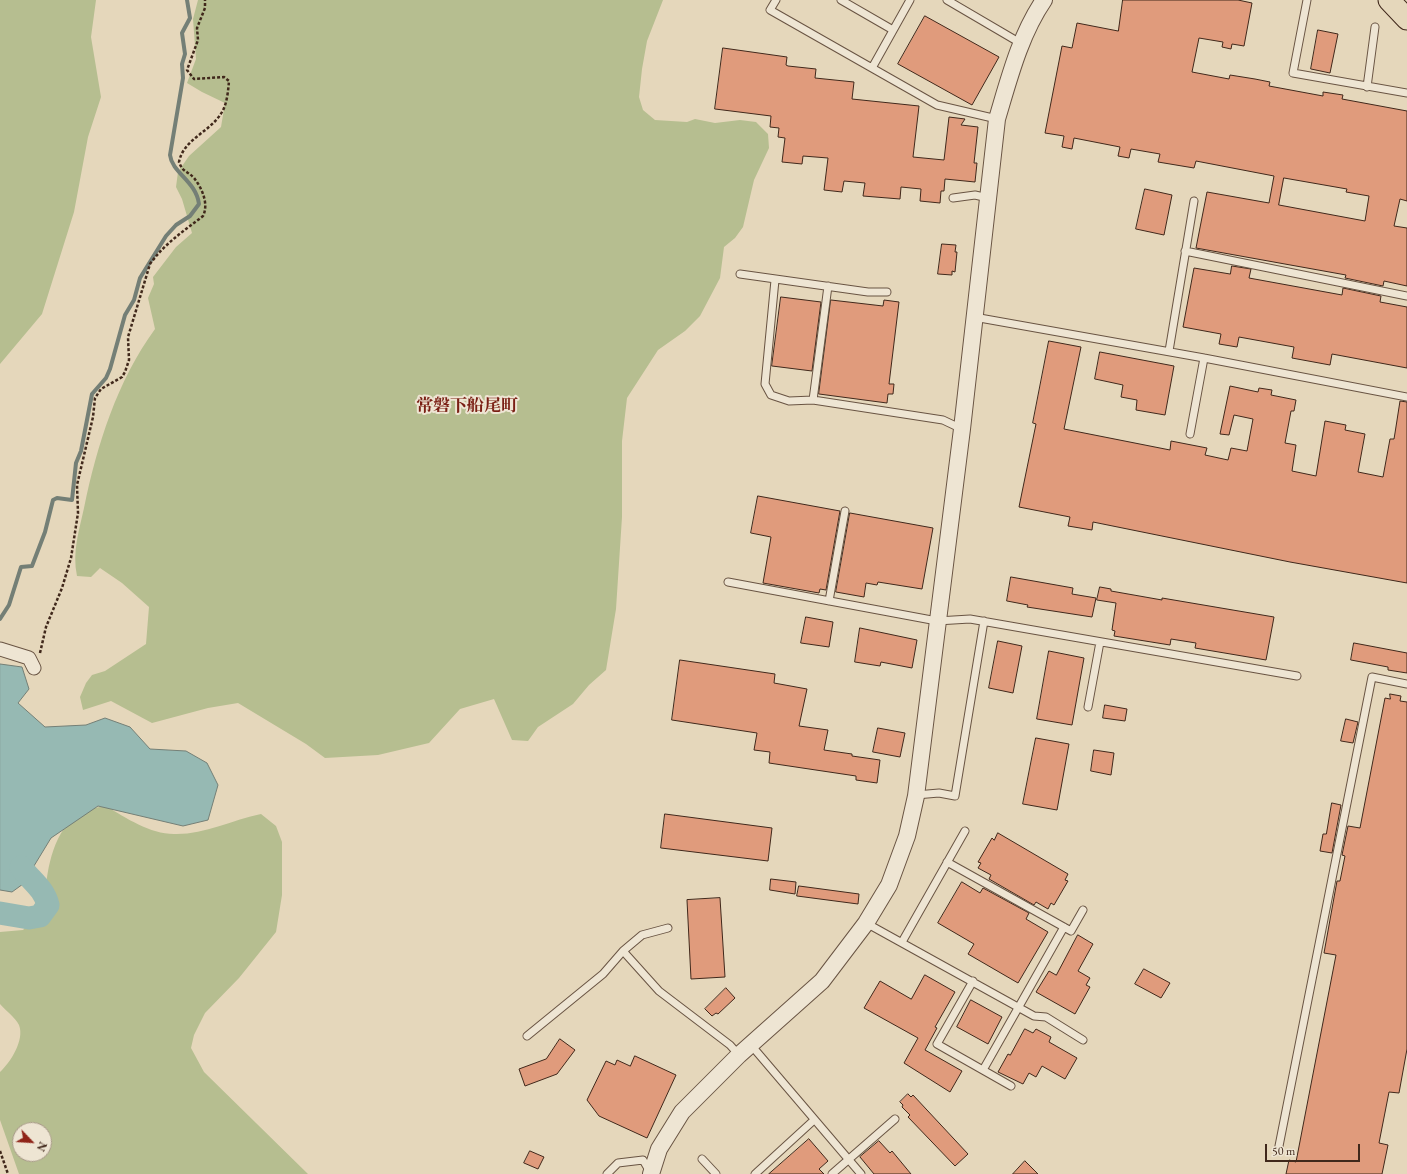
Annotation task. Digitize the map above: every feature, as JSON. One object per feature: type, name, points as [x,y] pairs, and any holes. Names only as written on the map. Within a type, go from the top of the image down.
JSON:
[{"type":"street","points":[[651,1174],[659,1149],[682,1112],[745,1050],[822,981],[866,923],[888,885],[907,836],[916,796],[936,621],[962,429],[997,119],[1022,44],[1034,14],[1044,0]]},
{"type":"street","points":[[0,649],[29,658],[36,663]]},
{"type":"lane","points":[[776,0],[770,10],[936,105],[997,119]]},
{"type":"lane","points":[[841,0],[893,30]]},
{"type":"lane","points":[[872,68],[910,0]]},
{"type":"lane","points":[[947,0],[1022,44]]},
{"type":"lane","points":[[1307,0],[1293,73],[1407,93]]},
{"type":"lane","points":[[1367,87],[1375,27]]},
{"type":"lane","points":[[953,198],[976,195],[988,198]]},
{"type":"lane","points":[[1169,352],[1194,201]]},
{"type":"lane","points":[[1185,251],[1407,296]]},
{"type":"lane","points":[[740,274],[868,292],[887,292]]},
{"type":"lane","points":[[775,280],[765,384],[771,395],[789,401],[813,400],[942,420],[962,429]]},
{"type":"lane","points":[[813,400],[828,286]]},
{"type":"lane","points":[[974,317],[1204,358],[1407,397]]},
{"type":"lane","points":[[1190,434],[1204,358]]},
{"type":"lane","points":[[830,601],[845,511]]},
{"type":"lane","points":[[728,582],[936,621],[970,619],[984,621],[1297,676]]},
{"type":"lane","points":[[916,796],[939,793],[955,796],[984,621]]},
{"type":"lane","points":[[1088,707],[1100,642]]},
{"type":"lane","points":[[1279,1146],[1372,677],[1407,684]]},
{"type":"lane","points":[[902,942],[965,831]]},
{"type":"lane","points":[[947,862],[1071,931],[1083,910]]},
{"type":"lane","points":[[866,923],[1034,1016],[1046,1017],[1083,1040]]},
{"type":"lane","points":[[983,1070],[1064,927]]},
{"type":"lane","points":[[527,1036],[546,1018],[603,974],[623,951],[642,935],[668,928]]},
{"type":"lane","points":[[623,951],[659,991],[730,1045],[745,1050],[814,1120],[861,1174]]},
{"type":"lane","points":[[973,981],[937,1044],[1011,1086]]},
{"type":"lane","points":[[832,1174],[895,1119]]},
{"type":"lane","points":[[755,1174],[814,1120]]},
{"type":"lane","points":[[702,1159],[716,1174]]},
{"type":"lane","points":[[607,1174],[618,1163],[642,1160],[651,1174]]},
{"type":"path","points":[[36,663],[43,643],[46,626],[70,562],[78,513],[77,485],[93,417],[95,398],[101,389],[122,377],[125,372],[129,360],[129,330],[150,264],[157,254],[172,239],[204,216],[206,210],[207,203],[194,179],[185,173],[179,162],[190,143],[221,114],[228,96],[229,81],[224,77],[194,79],[187,70],[198,40],[198,28],[204,13],[205,0]]},
{"type":"path","points":[[0,1151],[8,1174]]},
{"type":"green space","points":[[0,0],[96,0],[91,37],[101,97],[88,137],[74,212],[42,314],[0,364]]},
{"type":"green space","points":[[198,0],[663,0],[647,41],[639,97],[643,110],[655,120],[687,122],[695,119],[715,123],[740,120],[756,122],[768,134],[769,148],[754,180],[743,227],[735,238],[724,247],[720,278],[700,316],[685,331],[658,350],[627,398],[622,441],[622,517],[616,609],[606,670],[589,685],[573,704],[538,727],[528,741],[512,740],[494,699],[460,709],[429,743],[378,755],[325,758],[306,744],[238,703],[208,708],[152,723],[111,701],[83,710],[80,697],[86,683],[92,675],[105,671],[146,644],[149,607],[122,583],[100,568],[91,577],[77,576],[75,558],[78,533],[89,484],[110,414],[130,370],[155,329],[148,298],[154,284],[153,277],[176,247],[192,233],[182,199],[176,187],[178,172],[189,156],[221,127],[225,103],[187,83],[196,59],[193,19]]},
{"type":"green space","points":[[106,806],[147,828],[174,834],[185,834],[207,830],[261,814],[276,826],[282,842],[282,895],[276,932],[239,978],[205,1013],[194,1035],[191,1048],[204,1072],[308,1174],[19,1174],[15,1162],[52,1162],[52,1122],[12,1122],[12,1154],[0,1120],[0,1072],[16,1051],[20,1031],[19,1025],[13,1016],[0,1004],[0,932],[23,930],[44,909],[50,861],[58,839],[64,828],[75,816],[88,810]]},
{"type":"water","points":[[0,664],[22,667],[29,689],[18,703],[45,727],[86,725],[105,718],[130,727],[150,749],[186,751],[207,763],[218,785],[208,820],[183,826],[98,806],[51,838],[23,884],[12,892],[0,890]]},
{"type":"building","points":[[1123,0],[1238,0],[1252,3],[1244,46],[1232,44],[1231,49],[1222,47],[1223,42],[1199,38],[1192,72],[1229,79],[1230,75],[1255,79],[1270,82],[1269,86],[1323,96],[1323,92],[1343,95],[1342,99],[1407,111],[1407,201],[1400,199],[1394,226],[1407,228],[1407,286],[1384,281],[1383,286],[1345,278],[1346,275],[1196,248],[1207,192],[1269,203],[1274,176],[1196,161],[1194,168],[1158,162],[1160,154],[1131,149],[1129,158],[1118,156],[1120,147],[1074,138],[1072,149],[1062,147],[1064,136],[1045,133],[1062,46],[1072,48],[1077,23],[1118,31]],"holes":[[[1284,178],[1347,189],[1346,192],[1369,196],[1365,221],[1279,205]]]},
{"type":"building","points":[[925,16],[999,57],[972,105],[898,64]]},
{"type":"building","points":[[1318,30],[1338,34],[1330,73],[1311,69]]},
{"type":"building","points":[[723,48],[787,57],[786,65],[788,66],[816,69],[815,78],[854,82],[852,99],[919,106],[913,157],[944,160],[949,117],[965,119],[961,125],[978,127],[974,163],[977,163],[975,182],[945,179],[944,191],[941,191],[940,203],[920,201],[921,189],[901,187],[900,199],[863,196],[865,183],[844,181],[842,192],[824,190],[828,158],[803,156],[802,164],[782,162],[785,138],[778,137],[779,128],[770,127],[771,116],[715,109]]},
{"type":"building","points":[[1145,189],[1172,195],[1164,235],[1136,229]]},
{"type":"building","points":[[942,244],[956,245],[955,252],[957,252],[955,272],[952,271],[952,275],[938,274]]},
{"type":"building","points":[[1232,266],[1251,269],[1249,278],[1342,295],[1343,288],[1381,296],[1380,302],[1407,307],[1407,368],[1332,354],[1330,365],[1292,358],[1294,347],[1239,337],[1237,347],[1219,344],[1221,334],[1183,327],[1194,268],[1230,274]]},
{"type":"building","points":[[781,297],[821,302],[812,371],[772,366]]},
{"type":"building","points":[[831,300],[883,306],[884,300],[899,302],[889,384],[894,384],[893,394],[888,394],[887,403],[819,394]]},
{"type":"building","points":[[1049,341],[1081,347],[1064,429],[1170,450],[1171,441],[1207,448],[1205,455],[1228,460],[1231,448],[1247,451],[1253,419],[1234,415],[1229,435],[1220,434],[1230,386],[1258,392],[1259,388],[1272,390],[1271,395],[1296,400],[1294,411],[1291,411],[1285,443],[1296,445],[1292,471],[1316,476],[1325,421],[1346,425],[1345,430],[1365,434],[1358,472],[1383,477],[1390,439],[1394,439],[1400,401],[1407,402],[1407,583],[1290,562],[1093,522],[1092,530],[1068,526],[1070,517],[1019,507],[1036,424],[1033,423]]},
{"type":"building","points":[[1100,352],[1174,366],[1165,415],[1136,410],[1137,400],[1121,397],[1123,385],[1095,379]]},
{"type":"building","points":[[758,496],[840,511],[826,590],[820,589],[819,593],[763,583],[771,537],[751,533]]},
{"type":"building","points":[[850,513],[933,528],[922,589],[878,582],[877,585],[866,583],[864,597],[836,592]]},
{"type":"building","points":[[1011,577],[1073,588],[1072,594],[1096,598],[1092,617],[1027,607],[1028,605],[1007,601]]},
{"type":"building","points":[[1100,587],[1111,589],[1111,591],[1162,600],[1162,598],[1274,617],[1266,660],[1195,648],[1196,643],[1171,639],[1170,645],[1114,636],[1115,631],[1112,630],[1116,603],[1097,600]]},
{"type":"building","points":[[806,617],[833,622],[829,647],[801,643]]},
{"type":"building","points":[[860,628],[917,640],[912,668],[881,662],[880,666],[855,662]]},
{"type":"building","points":[[998,641],[1022,646],[1013,693],[989,688]]},
{"type":"building","points":[[1354,643],[1407,653],[1407,673],[1388,670],[1388,667],[1351,660]]},
{"type":"building","points":[[1049,651],[1084,658],[1072,725],[1037,719]]},
{"type":"building","points":[[680,660],[775,674],[774,683],[807,689],[799,726],[828,730],[824,750],[880,760],[877,783],[856,780],[856,776],[769,763],[770,752],[754,750],[757,733],[672,720]]},
{"type":"building","points":[[1390,694],[1401,696],[1400,701],[1407,702],[1407,1049],[1399,1093],[1389,1092],[1379,1143],[1388,1145],[1382,1174],[1286,1174],[1289,1160],[1296,1162],[1336,955],[1324,953],[1337,881],[1340,881],[1345,856],[1342,855],[1348,826],[1360,828],[1385,698],[1390,699]]},
{"type":"building","points":[[1105,705],[1127,709],[1125,721],[1103,718]]},
{"type":"building","points":[[1346,719],[1358,722],[1353,743],[1341,741]]},
{"type":"building","points":[[878,728],[905,733],[900,757],[873,752]]},
{"type":"building","points":[[1036,738],[1069,744],[1057,810],[1023,804]]},
{"type":"building","points":[[1094,750],[1114,753],[1111,775],[1091,771]]},
{"type":"building","points":[[1332,803],[1341,805],[1332,853],[1320,851],[1323,834],[1326,834]]},
{"type":"building","points":[[665,814],[772,828],[768,861],[661,848]]},
{"type":"building","points":[[998,833],[1068,874],[1065,880],[1068,881],[1054,905],[1051,903],[1048,909],[1036,902],[1034,905],[989,879],[991,875],[978,868],[981,863],[978,862],[992,838],[994,840]]},
{"type":"building","points":[[771,879],[796,882],[795,894],[770,890]]},
{"type":"building","points":[[962,882],[980,893],[983,888],[1029,913],[1026,919],[1048,932],[1018,983],[968,954],[974,944],[938,923]]},
{"type":"building","points":[[799,886],[859,894],[858,904],[797,896]]},
{"type":"building","points":[[720,898],[725,977],[691,979],[687,900]]},
{"type":"building","points":[[1078,935],[1093,944],[1078,971],[1090,978],[1086,985],[1090,987],[1075,1014],[1036,992],[1049,971],[1056,975]]},
{"type":"building","points":[[1144,969],[1170,983],[1161,998],[1135,984]]},
{"type":"building","points":[[925,975],[955,992],[935,1027],[937,1028],[925,1050],[962,1071],[950,1092],[904,1063],[918,1038],[864,1008],[880,981],[911,999]]},
{"type":"building","points":[[726,988],[735,998],[718,1014],[716,1013],[712,1016],[705,1009]]},
{"type":"building","points":[[971,1000],[1002,1017],[988,1044],[957,1027]]},
{"type":"building","points":[[1025,1029],[1033,1033],[1036,1029],[1051,1037],[1049,1042],[1077,1058],[1065,1079],[1042,1066],[1036,1077],[1029,1073],[1023,1084],[998,1072]]},
{"type":"building","points":[[560,1039],[575,1050],[557,1074],[525,1086],[519,1069],[546,1059]]},
{"type":"building","points":[[635,1056],[676,1075],[647,1138],[599,1116],[587,1100],[606,1061],[615,1065],[617,1060],[630,1066]]},
{"type":"building","points":[[908,1094],[911,1097],[913,1095],[968,1154],[955,1166],[908,1117],[910,1115],[902,1107],[903,1105],[900,1102]]},
{"type":"building","points":[[809,1139],[828,1161],[819,1169],[824,1174],[769,1174]]},
{"type":"building","points":[[879,1141],[890,1153],[892,1151],[911,1174],[874,1174],[860,1157]]},
{"type":"building","points":[[530,1151],[544,1157],[538,1169],[524,1163]]},
{"type":"building","points":[[1025,1161],[1038,1174],[1013,1174]]},
{"type":"waterway","points":[[0,619],[9,605],[21,567],[32,566],[45,532],[53,500],[57,498],[72,500],[76,463],[81,451],[92,394],[106,378],[110,369],[125,315],[134,300],[140,278],[166,236],[176,225],[190,216],[199,204],[193,189],[175,167],[170,155],[183,78],[182,64],[185,54],[182,33],[190,18],[187,0]]},
{"type":"waterway","points":[[0,913],[29,918],[40,916],[48,905],[40,889],[21,867]]},
{"type":"district","name":"常磐下船尾町","points":[[467,406]]}]
